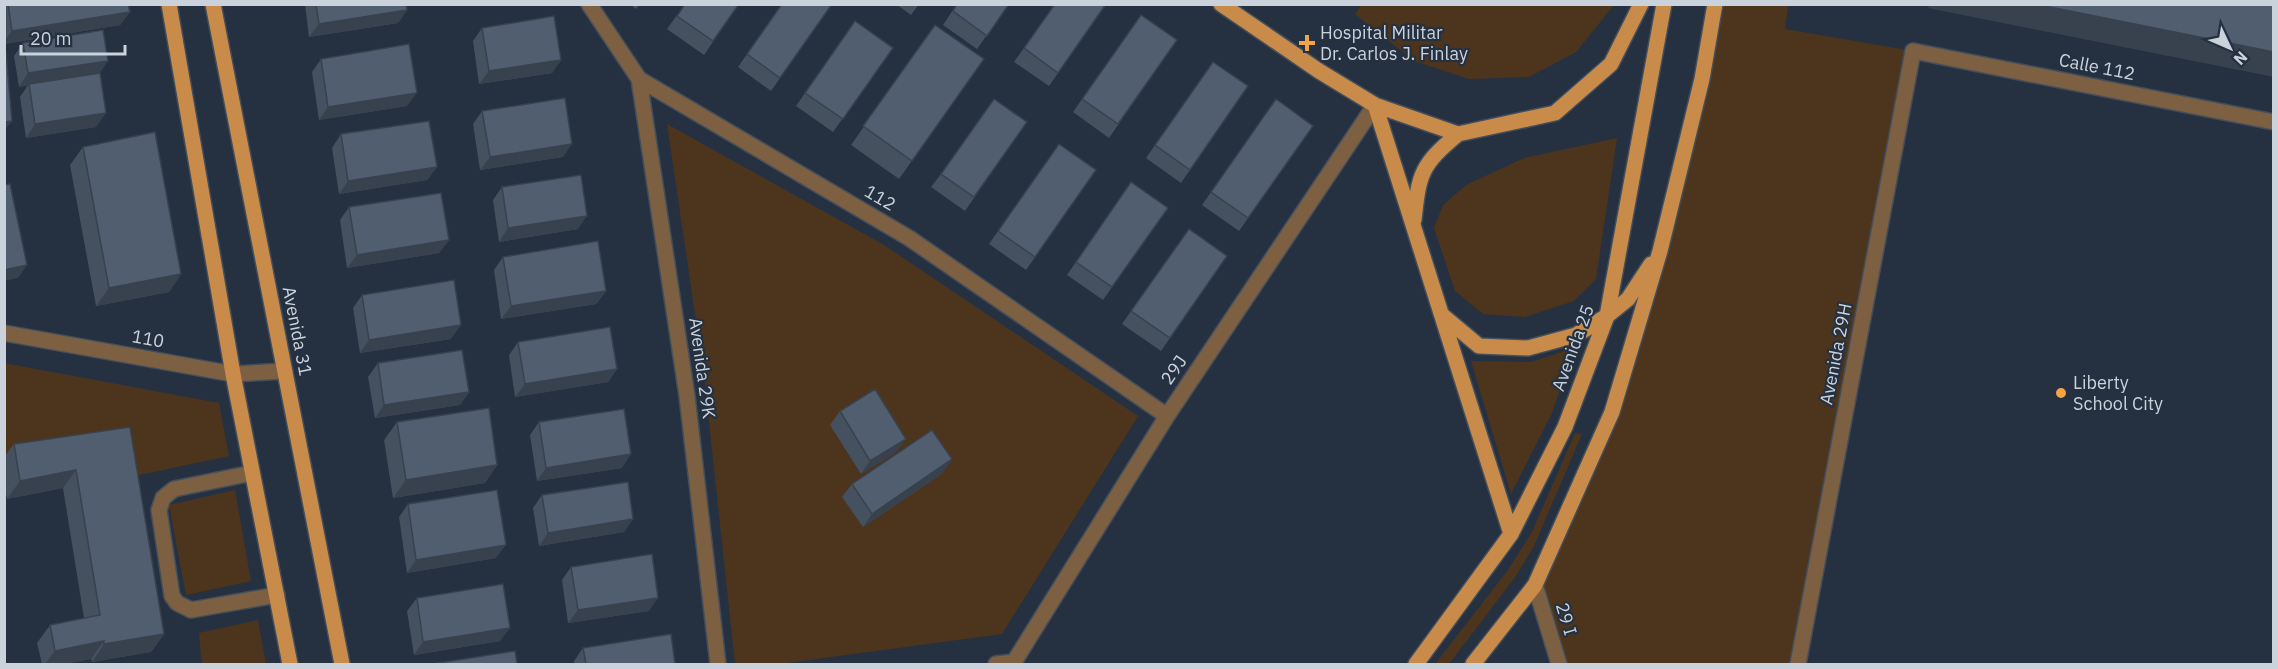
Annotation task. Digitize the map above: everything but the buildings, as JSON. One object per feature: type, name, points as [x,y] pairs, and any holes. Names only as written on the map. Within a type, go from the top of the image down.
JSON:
[{"type":"main road","points":[[169,4],[233,374],[290,664]]},
{"type":"main road","name":"Avenida 31","points":[[213,4],[342,664]]},
{"type":"main road","points":[[1221,4],[1319,71],[1375,105],[1458,134]]},
{"type":"main road","points":[[1414,225],[1419,181],[1434,154],[1458,134],[1555,113],[1611,64],[1641,4]]},
{"type":"main road","name":"Avenida 25","points":[[1416,664],[1511,534],[1565,427],[1608,316],[1664,4]]},
{"type":"main road","points":[[1473,664],[1535,585],[1612,412],[1660,251],[1702,79],[1715,4]]},
{"type":"main road","points":[[1375,105],[1511,534]]},
{"type":"main road","points":[[1442,315],[1479,346],[1528,348],[1576,335],[1608,316],[1628,299],[1660,251]]},
{"type":"street","name":"112","points":[[589,4],[639,79],[909,238],[1167,416]]},
{"type":"street","name":"Calle 112","points":[[1913,51],[2274,122]]},
{"type":"street","name":"Avenida 29H","points":[[1798,664],[1913,51]]},
{"type":"street","name":"Avenida 29K","points":[[639,79],[687,396],[718,664]]},
{"type":"street","name":"29J","points":[[996,664],[1014,662],[1167,416],[1375,105]]},
{"type":"street","name":"110","points":[[4,333],[233,374],[285,371]]},
{"type":"street","points":[[252,473],[174,489],[164,498],[159,510],[172,596],[177,603],[191,610],[276,595]]},
{"type":"street","name":"29 I","points":[[1535,585],[1559,664]]},
{"type":"shaded area","points":[[1361,5],[1614,5],[1576,52],[1529,77],[1469,79],[1414,61],[1355,14]]},
{"type":"shaded area","points":[[1715,5],[1788,5],[1785,29],[1913,51],[1798,664],[1559,664],[1535,585],[1612,412]]},
{"type":"shaded area","points":[[667,124],[884,245],[1138,416],[1002,634],[779,664],[735,664],[704,375]]},
{"type":"shaded area","points":[[1617,138],[1596,279],[1574,301],[1525,317],[1483,314],[1455,291],[1434,228],[1443,205],[1466,185],[1524,158]]},
{"type":"shaded area","points":[[1574,348],[1552,413],[1511,494],[1471,361],[1531,362]]},
{"type":"shaded area","points":[[4,363],[219,403],[229,456],[130,477],[5,462]]},
{"type":"shaded area","points":[[1575,433],[1582,434],[1534,546],[1516,576],[1449,664],[1435,664],[1508,570],[1532,532]]},
{"type":"shaded area","points":[[235,490],[251,581],[186,595],[169,505]]},
{"type":"shaded area","points":[[258,620],[266,664],[202,664],[199,633]]},
{"type":"place","name":"Hospital Militar Dr. Carlos J. Finlay","points":[[1307,43]]},
{"type":"place","name":"Liberty School City","points":[[2061,393]]}]
